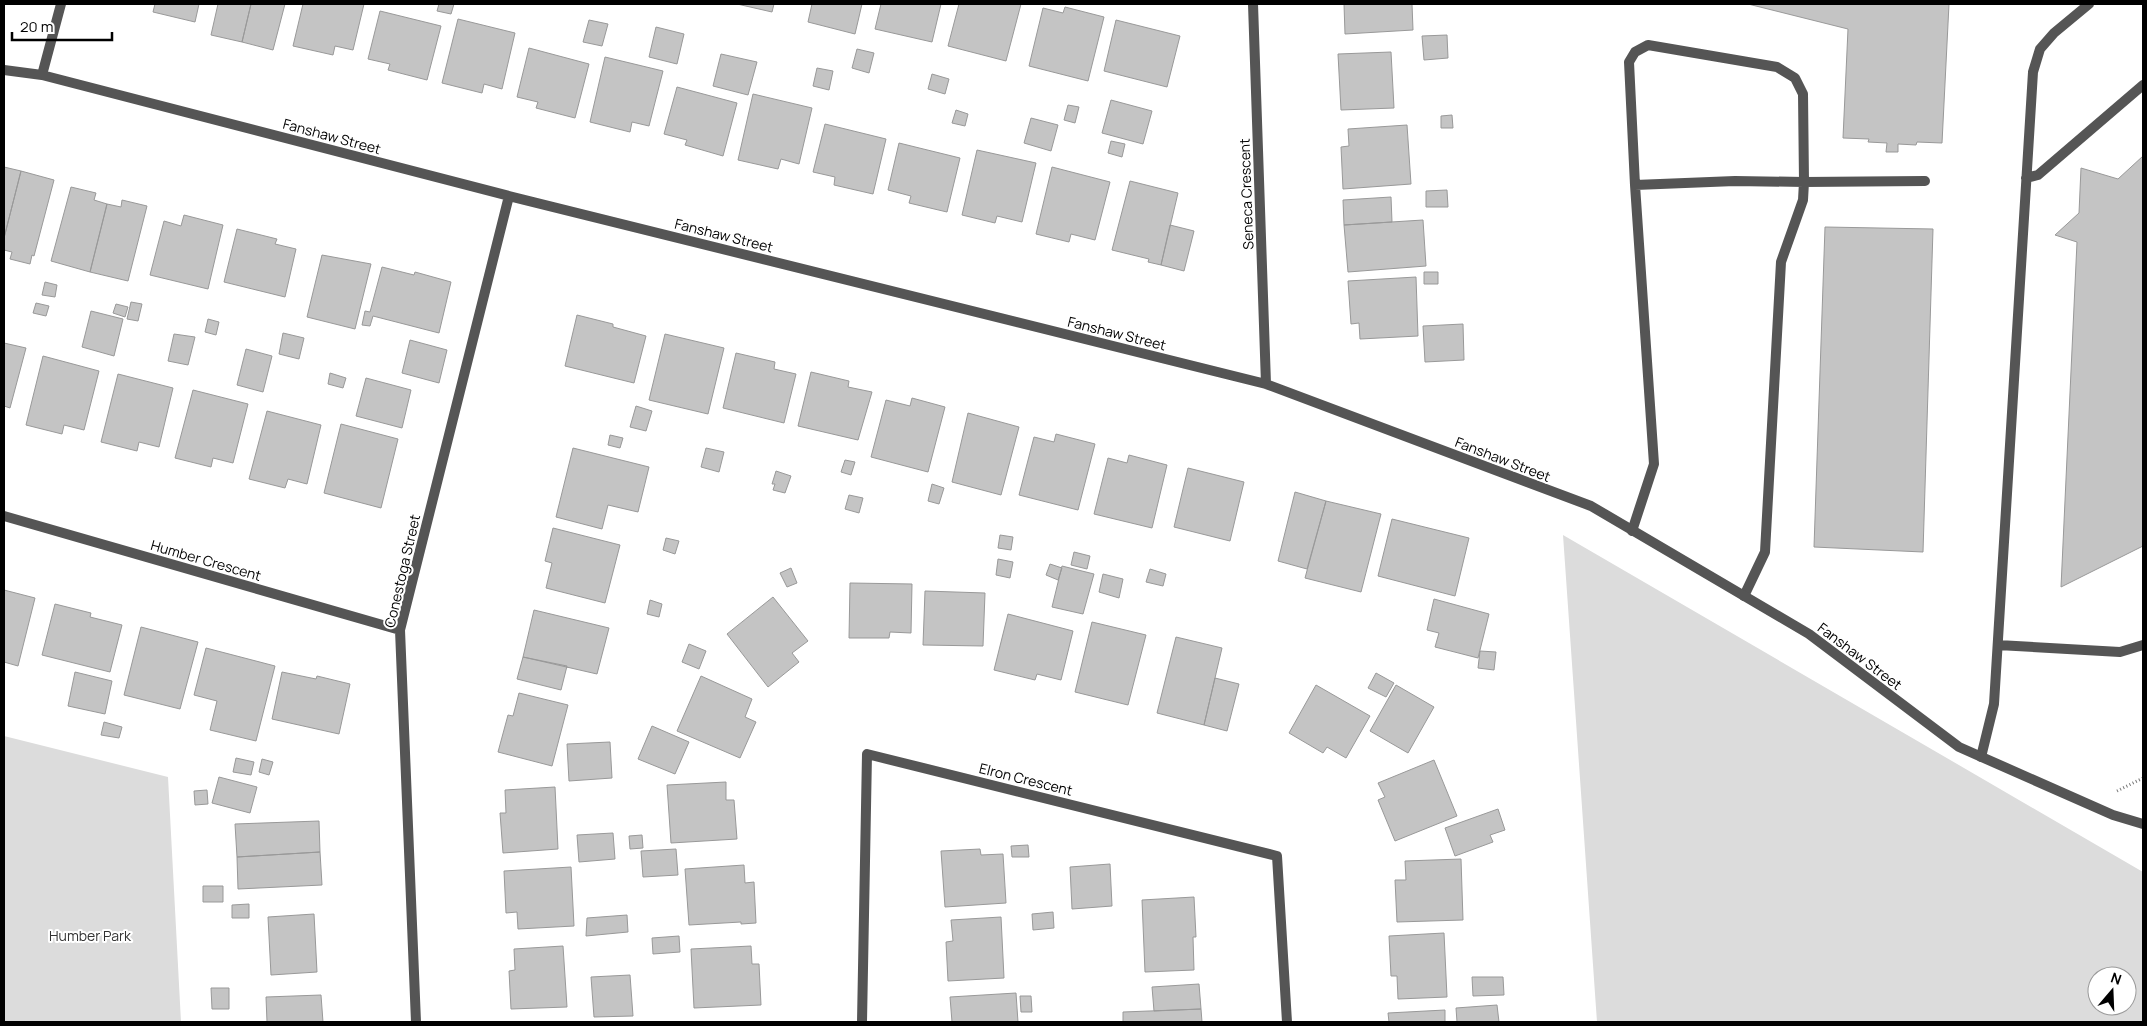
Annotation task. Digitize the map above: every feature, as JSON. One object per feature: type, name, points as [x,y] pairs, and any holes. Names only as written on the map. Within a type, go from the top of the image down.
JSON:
[{"type":"street","points":[[42,75],[61,4]]},
{"type":"street","name":"Seneca Crescent","points":[[1253,4],[1266,384]]},
{"type":"street","points":[[1981,757],[1994,704],[2033,72],[2040,49],[2054,33],[2089,4]]},
{"type":"street","points":[[1632,530],[1654,464],[1635,185],[1629,62],[1635,52],[1648,45],[1777,66],[1796,78],[1803,94],[1803,200],[1781,262],[1765,552],[1744,596]]},
{"type":"street","name":"Fanshaw Street","points":[[4,70],[42,75],[509,196],[1266,384],[1591,506],[1809,634],[1959,747],[2113,815],[2143,824]]},
{"type":"street","points":[[2026,178],[2038,174],[2143,85]]},
{"type":"street","points":[[1635,185],[1736,181],[1925,181]]},
{"type":"street","name":"Conestoga Street","points":[[416,1022],[400,630],[509,196]]},
{"type":"street","name":"Humber Crescent","points":[[4,516],[400,630]]},
{"type":"street","points":[[1998,645],[2120,652],[2143,645]]},
{"type":"street","name":"Elron Crescent","points":[[862,1022],[867,754],[1277,856],[1287,1022]]},
{"type":"green space","points":[[1563,535],[2143,872],[2143,1022],[1597,1022]]},
{"type":"green space","name":"Humber Park","points":[[4,736],[168,777],[181,1022],[4,1022]]},
{"type":"building","points":[[155,4],[199,4],[195,22],[153,12]]},
{"type":"building","points":[[218,4],[251,4],[242,42],[211,35]]},
{"type":"building","points":[[251,4],[285,4],[273,50],[242,42]]},
{"type":"building","points":[[303,4],[364,4],[353,50],[335,46],[333,55],[293,46]]},
{"type":"building","points":[[439,4],[454,4],[451,14],[437,11]]},
{"type":"building","points":[[737,4],[774,4],[772,12]]},
{"type":"building","points":[[812,4],[862,4],[855,34],[808,22]]},
{"type":"building","points":[[881,4],[941,4],[932,42],[875,29]]},
{"type":"building","points":[[959,4],[1021,4],[1006,61],[948,46]]},
{"type":"building","points":[[1344,4],[1412,4],[1413,30],[1345,34]]},
{"type":"building","points":[[1748,4],[1949,4],[1942,143],[1917,142],[1916,145],[1898,144],[1898,152],[1886,152],[1887,143],[1868,142],[1869,139],[1843,138],[1848,29]]},
{"type":"building","points":[[1065,7],[1104,17],[1088,81],[1029,66],[1043,8],[1063,13]]},
{"type":"building","points":[[380,11],[441,26],[427,80],[388,70],[390,64],[368,59]]},
{"type":"building","points":[[458,19],[515,33],[502,89],[484,84],[482,93],[442,83]]},
{"type":"building","points":[[589,20],[608,24],[602,46],[583,42]]},
{"type":"building","points":[[1116,20],[1180,36],[1167,87],[1104,71]]},
{"type":"building","points":[[656,27],[684,34],[677,64],[649,57]]},
{"type":"building","points":[[1447,35],[1448,58],[1424,60],[1422,36]]},
{"type":"building","points":[[529,48],[589,64],[575,118],[536,108],[538,102],[517,97]]},
{"type":"building","points":[[857,49],[874,53],[869,73],[852,68]]},
{"type":"building","points":[[1391,52],[1394,108],[1341,110],[1338,54]]},
{"type":"building","points":[[721,54],[757,62],[748,95],[713,86]]},
{"type":"building","points":[[605,57],[663,71],[649,126],[632,122],[630,132],[590,122]]},
{"type":"building","points":[[817,68],[833,71],[829,90],[813,86]]},
{"type":"building","points":[[932,74],[949,79],[945,94],[928,89]]},
{"type":"building","points":[[677,87],[737,103],[723,156],[685,145],[687,140],[664,134]]},
{"type":"building","points":[[753,94],[812,108],[799,164],[781,159],[778,169],[738,160]]},
{"type":"building","points":[[1111,100],[1152,111],[1143,144],[1102,133]]},
{"type":"building","points":[[1068,105],[1079,107],[1075,123],[1064,120]]},
{"type":"building","points":[[956,110],[968,114],[965,126],[952,123]]},
{"type":"building","points":[[1452,115],[1453,128],[1441,128],[1441,116]]},
{"type":"building","points":[[1031,118],[1058,125],[1051,151],[1024,143]]},
{"type":"building","points":[[825,124],[886,139],[873,194],[834,185],[835,177],[813,172]]},
{"type":"building","points":[[1407,125],[1411,184],[1343,189],[1341,147],[1349,146],[1348,129]]},
{"type":"building","points":[[1111,141],[1125,144],[1122,157],[1108,153]]},
{"type":"building","points":[[899,143],[960,158],[947,212],[909,203],[911,196],[888,190]]},
{"type":"building","points":[[977,150],[1036,163],[1022,222],[997,216],[995,223],[962,215]]},
{"type":"building","points":[[2143,156],[2143,546],[2061,587],[2077,242],[2055,235],[2079,213],[2081,168],[2118,179]]},
{"type":"building","points":[[4,167],[21,171],[4,238]]},
{"type":"building","points":[[1052,167],[1110,182],[1095,240],[1071,234],[1069,242],[1036,234]]},
{"type":"building","points":[[21,171],[54,180],[34,256],[32,255],[30,264],[10,259],[12,252],[4,250],[4,238]]},
{"type":"building","points":[[1130,181],[1178,193],[1161,265],[1148,262],[1149,259],[1112,250]]},
{"type":"building","points":[[71,187],[96,193],[94,200],[107,204],[90,272],[51,261]]},
{"type":"building","points":[[1447,190],[1448,207],[1426,207],[1426,191]]},
{"type":"building","points":[[1391,197],[1392,222],[1344,225],[1343,200]]},
{"type":"building","points":[[122,200],[147,206],[128,281],[90,272],[107,204],[121,207]]},
{"type":"building","points":[[184,215],[223,225],[208,289],[150,275],[164,221],[181,226]]},
{"type":"building","points":[[1423,220],[1426,266],[1348,272],[1344,225]]},
{"type":"building","points":[[1170,225],[1194,231],[1184,271],[1161,265]]},
{"type":"building","points":[[1825,227],[1933,229],[1923,552],[1814,547]]},
{"type":"building","points":[[237,229],[277,239],[275,244],[296,249],[285,297],[224,282]]},
{"type":"building","points":[[322,255],[371,264],[355,329],[307,317]]},
{"type":"building","points":[[382,267],[414,275],[415,272],[451,282],[439,333],[373,316],[370,326],[362,325],[365,311],[370,312]]},
{"type":"building","points":[[1424,272],[1438,272],[1438,284],[1424,284]]},
{"type":"building","points":[[1416,277],[1418,336],[1360,339],[1359,323],[1351,324],[1348,281]]},
{"type":"building","points":[[45,282],[57,285],[55,297],[42,295]]},
{"type":"building","points":[[131,302],[142,304],[138,321],[127,319]]},
{"type":"building","points":[[36,303],[49,306],[46,316],[33,313]]},
{"type":"building","points":[[116,304],[128,307],[125,317],[113,313]]},
{"type":"building","points":[[91,311],[123,319],[114,356],[82,347]]},
{"type":"building","points":[[577,315],[613,324],[613,327],[646,336],[634,383],[565,366]]},
{"type":"building","points":[[208,319],[219,322],[216,335],[205,332]]},
{"type":"building","points":[[1463,324],[1464,360],[1425,362],[1423,326]]},
{"type":"building","points":[[283,333],[304,338],[299,359],[279,354]]},
{"type":"building","points":[[174,334],[195,337],[188,365],[168,361]]},
{"type":"building","points":[[665,334],[724,348],[708,414],[649,400]]},
{"type":"building","points":[[410,340],[447,350],[439,383],[402,373]]},
{"type":"building","points":[[4,343],[26,348],[10,408],[4,406]]},
{"type":"building","points":[[246,349],[272,356],[263,392],[237,385]]},
{"type":"building","points":[[736,353],[775,362],[774,369],[796,374],[784,423],[723,408]]},
{"type":"building","points":[[43,356],[99,371],[84,430],[64,425],[62,434],[26,425]]},
{"type":"building","points":[[811,372],[849,381],[848,387],[872,392],[858,440],[798,426]]},
{"type":"building","points":[[330,373],[346,378],[343,388],[328,384]]},
{"type":"building","points":[[118,374],[173,388],[159,447],[139,442],[137,451],[101,442]]},
{"type":"building","points":[[366,378],[411,390],[402,428],[356,416]]},
{"type":"building","points":[[193,390],[248,404],[233,463],[213,458],[211,467],[175,458]]},
{"type":"building","points":[[912,398],[945,407],[928,472],[871,457],[886,400],[910,406]]},
{"type":"building","points":[[636,406],[652,411],[646,431],[630,427]]},
{"type":"building","points":[[267,411],[321,425],[307,484],[288,479],[285,488],[249,479]]},
{"type":"building","points":[[968,413],[1019,427],[1001,495],[952,482]]},
{"type":"building","points":[[341,424],[398,439],[381,508],[324,493]]},
{"type":"building","points":[[1056,434],[1095,444],[1078,510],[1019,495],[1034,437],[1054,442]]},
{"type":"building","points":[[610,435],[623,438],[620,448],[608,445]]},
{"type":"building","points":[[573,448],[649,467],[638,512],[608,505],[602,529],[556,517]]},
{"type":"building","points":[[706,448],[724,452],[719,472],[701,467]]},
{"type":"building","points":[[1129,455],[1167,465],[1152,528],[1094,514],[1108,458],[1127,463]]},
{"type":"building","points":[[845,460],[855,462],[851,475],[841,472]]},
{"type":"building","points":[[1188,468],[1244,482],[1230,541],[1174,527]]},
{"type":"building","points":[[776,471],[791,476],[785,493],[773,490],[775,484],[772,484]]},
{"type":"building","points":[[932,484],[944,488],[939,504],[928,501]]},
{"type":"building","points":[[1295,492],[1326,501],[1307,569],[1278,561]]},
{"type":"building","points":[[849,495],[863,498],[859,513],[845,509]]},
{"type":"building","points":[[1326,501],[1381,514],[1361,592],[1305,578]]},
{"type":"building","points":[[1392,519],[1469,538],[1455,596],[1378,576]]},
{"type":"building","points":[[553,528],[620,545],[605,603],[546,588],[552,563],[545,561]]},
{"type":"building","points":[[1000,535],[1013,537],[1011,550],[998,548]]},
{"type":"building","points":[[666,538],[679,541],[675,554],[663,550]]},
{"type":"building","points":[[1074,552],[1090,556],[1087,569],[1071,565]]},
{"type":"building","points":[[998,559],[1013,562],[1010,578],[996,575]]},
{"type":"building","points":[[1050,564],[1062,568],[1058,580],[1046,575]]},
{"type":"building","points":[[1062,566],[1094,574],[1083,614],[1052,607]]},
{"type":"building","points":[[791,568],[797,583],[787,587],[780,573]]},
{"type":"building","points":[[1150,569],[1166,574],[1163,586],[1146,582]]},
{"type":"building","points":[[1103,574],[1123,579],[1119,598],[1099,592]]},
{"type":"building","points":[[850,583],[912,584],[911,633],[890,632],[889,638],[849,638]]},
{"type":"building","points":[[4,590],[35,598],[18,666],[4,662]]},
{"type":"building","points":[[925,591],[985,593],[983,646],[923,645]]},
{"type":"building","points":[[773,597],[808,641],[792,653],[799,662],[768,687],[727,634]]},
{"type":"building","points":[[1434,599],[1489,614],[1478,658],[1435,647],[1439,633],[1427,630]]},
{"type":"building","points":[[650,600],[662,604],[659,617],[647,614]]},
{"type":"building","points":[[55,604],[91,613],[90,617],[122,625],[110,672],[42,655]]},
{"type":"building","points":[[534,610],[609,628],[597,674],[523,657]]},
{"type":"building","points":[[1008,614],[1073,631],[1061,680],[1037,674],[1035,680],[994,670]]},
{"type":"building","points":[[1092,622],[1146,635],[1128,705],[1075,692]]},
{"type":"building","points":[[141,627],[198,642],[180,709],[124,695]]},
{"type":"building","points":[[1176,637],[1222,648],[1204,725],[1157,713]]},
{"type":"building","points":[[689,644],[706,651],[699,669],[682,662]]},
{"type":"building","points":[[206,648],[275,666],[256,741],[210,730],[217,701],[194,695]]},
{"type":"building","points":[[1480,651],[1496,652],[1494,670],[1478,668]]},
{"type":"building","points":[[523,657],[567,666],[561,690],[517,679]]},
{"type":"building","points":[[75,672],[112,681],[105,714],[68,706]]},
{"type":"building","points":[[282,672],[316,679],[317,676],[350,684],[339,734],[272,719]]},
{"type":"building","points":[[1376,673],[1394,683],[1386,697],[1368,688]]},
{"type":"building","points":[[701,676],[752,699],[745,717],[756,722],[740,758],[677,731]]},
{"type":"building","points":[[1215,678],[1239,684],[1227,731],[1204,725]]},
{"type":"building","points":[[1316,685],[1370,716],[1346,758],[1327,747],[1323,753],[1289,733]]},
{"type":"building","points":[[1396,685],[1434,707],[1408,753],[1370,731]]},
{"type":"building","points":[[519,693],[568,705],[552,766],[498,752],[508,715],[513,716]]},
{"type":"building","points":[[104,722],[122,727],[119,738],[101,735]]},
{"type":"building","points":[[652,726],[689,742],[675,774],[638,759]]},
{"type":"building","points":[[610,742],[612,778],[569,781],[567,744]]},
{"type":"building","points":[[236,758],[254,762],[251,775],[233,772]]},
{"type":"building","points":[[262,759],[273,762],[269,775],[259,772]]},
{"type":"building","points":[[1434,760],[1457,816],[1395,841],[1378,800],[1385,797],[1378,783]]},
{"type":"building","points":[[219,777],[257,787],[250,813],[212,803]]},
{"type":"building","points":[[726,782],[726,800],[734,800],[737,839],[671,843],[667,785]]},
{"type":"building","points":[[555,787],[558,849],[503,853],[500,813],[506,813],[505,790]]},
{"type":"building","points":[[207,790],[208,804],[195,805],[194,791]]},
{"type":"building","points":[[1498,809],[1505,830],[1490,835],[1493,842],[1455,856],[1445,828]]},
{"type":"building","points":[[319,821],[320,852],[237,857],[235,824]]},
{"type":"building","points":[[613,833],[615,859],[579,862],[577,835]]},
{"type":"building","points":[[642,835],[643,848],[630,849],[629,836]]},
{"type":"building","points":[[1028,845],[1029,857],[1012,857],[1011,846]]},
{"type":"building","points":[[676,849],[678,875],[643,877],[641,851]]},
{"type":"building","points":[[980,849],[981,855],[1003,854],[1006,903],[945,907],[941,851]]},
{"type":"building","points":[[320,852],[322,885],[238,889],[237,857]]},
{"type":"building","points":[[1461,859],[1463,920],[1397,922],[1395,880],[1406,880],[1405,861]]},
{"type":"building","points":[[1110,864],[1112,906],[1072,909],[1070,867]]},
{"type":"building","points":[[744,865],[745,883],[754,882],[756,923],[689,925],[685,869]]},
{"type":"building","points":[[571,867],[574,926],[518,929],[517,912],[506,913],[504,871]]},
{"type":"building","points":[[203,886],[223,886],[223,902],[203,902]]},
{"type":"building","points":[[1194,897],[1196,937],[1193,937],[1194,970],[1145,972],[1142,900]]},
{"type":"building","points":[[249,904],[249,918],[232,918],[232,905]]},
{"type":"building","points":[[1053,912],[1054,928],[1033,930],[1032,914]]},
{"type":"building","points":[[314,914],[317,972],[271,975],[268,917]]},
{"type":"building","points":[[627,915],[628,932],[586,936],[587,918]]},
{"type":"building","points":[[1001,917],[1004,978],[948,981],[946,942],[953,941],[951,920]]},
{"type":"building","points":[[1444,933],[1447,997],[1398,999],[1397,976],[1391,976],[1389,936]]},
{"type":"building","points":[[679,936],[680,952],[653,954],[652,938]]},
{"type":"building","points":[[563,946],[567,1007],[511,1009],[509,971],[515,970],[514,949]]},
{"type":"building","points":[[751,946],[752,964],[759,964],[761,1005],[694,1008],[691,949]]},
{"type":"building","points":[[630,975],[633,1016],[594,1017],[591,977]]},
{"type":"building","points":[[1472,977],[1503,977],[1504,995],[1473,996]]},
{"type":"building","points":[[1199,984],[1201,1009],[1154,1011],[1152,987]]},
{"type":"building","points":[[211,988],[229,988],[229,1009],[212,1009]]},
{"type":"building","points":[[1016,993],[1018,1022],[952,1022],[950,997]]},
{"type":"building","points":[[321,995],[323,1022],[267,1022],[266,997]]},
{"type":"building","points":[[1020,996],[1031,996],[1032,1012],[1021,1012]]},
{"type":"building","points":[[1497,1005],[1499,1022],[1457,1022],[1456,1008]]},
{"type":"building","points":[[1201,1009],[1202,1022],[1123,1022],[1123,1012]]},
{"type":"building","points":[[1445,1010],[1445,1022],[1389,1022],[1388,1013]]}]
